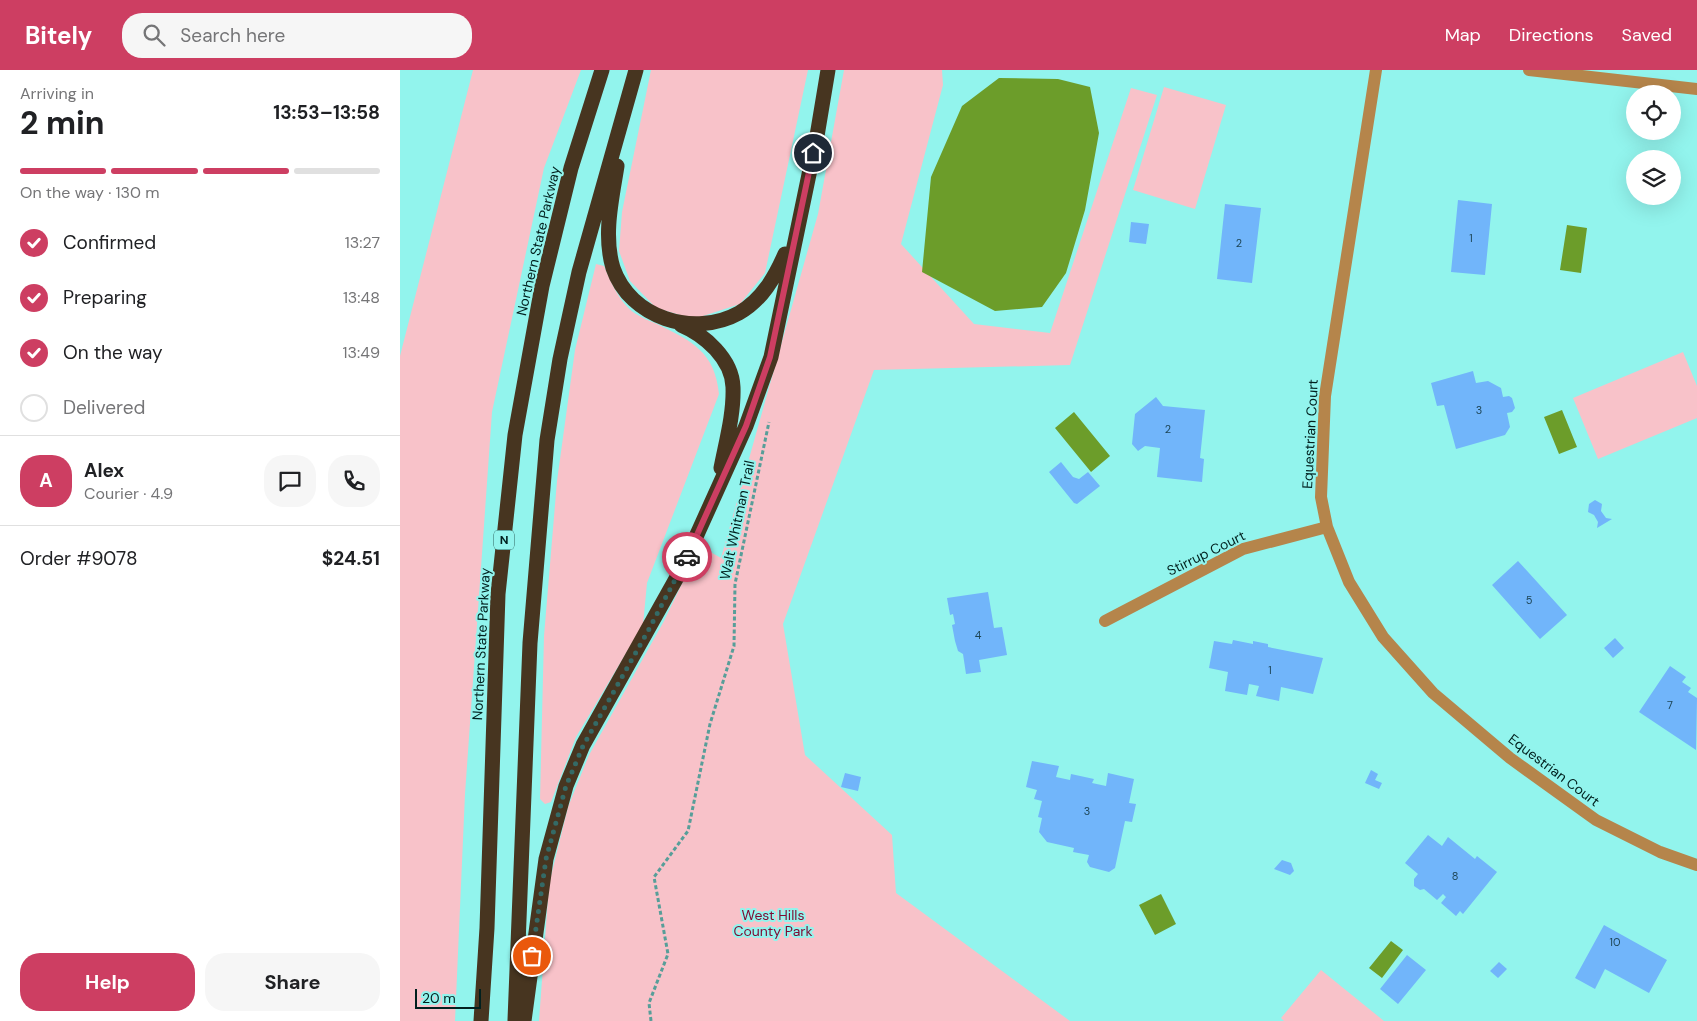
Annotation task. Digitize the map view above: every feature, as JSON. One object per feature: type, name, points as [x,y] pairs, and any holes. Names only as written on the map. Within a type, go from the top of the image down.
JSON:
[{"type":"highway","name":"Northern State Parkway","points":[[481,1021],[487,928],[498,594],[515,434],[542,286],[571,168],[602,70]]},
{"type":"highway","points":[[524,1021],[546,859],[566,786],[583,746],[681,570],[746,426],[770,357],[828,70]]},
{"type":"highway","points":[[634,75],[610,214],[608,249],[621,286],[633,300],[648,311],[693,330],[708,342],[724,361],[733,386],[730,418],[716,494]]},
{"type":"highway","points":[[515,1021],[530,643],[547,440],[560,359],[579,272],[634,75]]},
{"type":"highway","points":[[676,322],[706,324],[723,321],[752,304],[777,273],[802,205]]},
{"type":"street","name":"Equestrian Court","points":[[1376,70],[1325,396],[1321,497],[1327,527],[1349,582],[1382,637],[1433,693],[1510,758],[1596,820],[1660,852],[1697,865]]},
{"type":"street","points":[[1529,70],[1697,89]]},
{"type":"street","name":"Stirrup Court","points":[[1105,621],[1243,548],[1327,527]]},
{"type":"path","name":"Walt Whitman Trail","points":[[650,1021],[649,1003],[668,954],[654,877],[688,831],[710,724],[734,646],[735,584],[770,419]]},
{"type":"green space","points":[[473,70],[581,70],[544,168],[492,412],[465,794],[455,1021],[400,1021],[400,356]]},
{"type":"green space","points":[[651,70],[808,70],[765,273],[740,304],[694,319],[656,308],[630,281],[619,251],[622,212]]},
{"type":"green space","name":"West Hills County Park","points":[[844,70],[942,70],[943,85],[901,244],[974,324],[1050,333],[1131,88],[1157,95],[1070,365],[874,370],[783,624],[805,755],[892,835],[896,893],[1070,1021],[539,1021],[549,884],[568,807],[589,755],[664,621],[700,546],[721,558],[818,214]]},
{"type":"green space","points":[[1164,87],[1226,105],[1195,209],[1133,190]]},
{"type":"green space","points":[[596,264],[604,266],[617,292],[630,310],[681,336],[700,350],[713,368],[719,394],[647,583],[643,625],[576,737],[551,802],[545,804],[540,799],[544,636],[557,481],[575,350]]},
{"type":"green space","points":[[1683,352],[1697,386],[1697,418],[1598,459],[1573,398]]},
{"type":"green space","points":[[1321,970],[1384,1021],[1284,1021],[1281,1018]]},
{"type":"shaded area","points":[[999,78],[1058,79],[1090,87],[1099,133],[1085,210],[1066,273],[1042,307],[995,311],[922,272],[931,177],[962,106]]},
{"type":"shaded area","points":[[1567,225],[1587,228],[1581,273],[1560,270]]},
{"type":"shaded area","points":[[1562,410],[1577,447],[1559,454],[1544,417]]},
{"type":"shaded area","points":[[1074,412],[1110,456],[1091,472],[1055,428]]},
{"type":"shaded area","points":[[1161,894],[1176,924],[1155,935],[1139,905]]},
{"type":"shaded area","points":[[1391,941],[1403,950],[1382,978],[1369,968]]},
{"type":"building","points":[[1458,200],[1492,204],[1485,275],[1451,272]]},
{"type":"building","points":[[1225,204],[1261,208],[1252,283],[1217,279]]},
{"type":"building","points":[[1131,222],[1149,224],[1146,244],[1129,242]]},
{"type":"building","points":[[1473,371],[1476,383],[1488,381],[1501,388],[1503,397],[1509,396],[1512,398],[1515,408],[1512,412],[1507,413],[1510,427],[1505,435],[1456,449],[1444,405],[1437,406],[1431,383]]},
{"type":"building","points":[[1156,397],[1163,406],[1205,410],[1200,458],[1204,459],[1202,482],[1157,477],[1160,448],[1145,446],[1138,451],[1132,444],[1135,414]]},
{"type":"building","points":[[1061,462],[1073,477],[1079,479],[1088,472],[1100,486],[1077,504],[1074,503],[1049,472]]},
{"type":"building","points":[[1595,500],[1602,504],[1601,511],[1606,518],[1612,519],[1597,528],[1598,522],[1594,515],[1588,512],[1589,504]]},
{"type":"building","points":[[1518,561],[1567,615],[1540,639],[1492,585]]},
{"type":"building","points":[[988,592],[994,628],[1002,627],[1007,655],[979,660],[981,672],[966,674],[963,654],[958,651],[955,641],[952,625],[955,624],[953,614],[950,615],[947,598]]},
{"type":"building","points":[[1615,638],[1624,648],[1613,658],[1604,648]]},
{"type":"building","points":[[1233,640],[1253,644],[1253,641],[1268,644],[1268,647],[1323,658],[1313,694],[1281,687],[1279,701],[1256,696],[1259,686],[1249,684],[1247,695],[1225,691],[1228,672],[1209,668],[1214,641],[1232,644]]},
{"type":"building","points":[[1670,666],[1686,677],[1682,682],[1691,688],[1688,692],[1697,698],[1696,750],[1639,712]]},
{"type":"building","points":[[1032,761],[1059,766],[1056,777],[1070,780],[1071,774],[1094,779],[1092,783],[1106,786],[1108,773],[1134,779],[1129,803],[1136,804],[1132,822],[1125,821],[1115,868],[1109,872],[1090,867],[1087,862],[1089,855],[1073,852],[1074,848],[1047,842],[1039,832],[1042,818],[1038,817],[1042,801],[1034,799],[1037,790],[1026,787]]},
{"type":"building","points":[[1371,770],[1378,774],[1375,780],[1382,783],[1379,789],[1365,783]]},
{"type":"building","points":[[845,773],[861,777],[858,791],[841,787]]},
{"type":"building","points":[[1428,835],[1442,846],[1448,837],[1475,859],[1477,856],[1497,872],[1463,914],[1460,911],[1456,916],[1441,903],[1446,897],[1443,894],[1437,900],[1424,889],[1420,890],[1414,886],[1414,879],[1418,874],[1405,863]]},
{"type":"building","points":[[1282,860],[1291,863],[1294,871],[1290,875],[1274,869]]},
{"type":"building","points":[[1604,925],[1667,960],[1649,993],[1605,969],[1595,989],[1575,978]]},
{"type":"building","points":[[1407,955],[1426,970],[1398,1004],[1380,989]]},
{"type":"building","points":[[1499,962],[1507,969],[1498,978],[1490,971]]},
{"type":"way so far","points":[[532,956],[546,859],[566,786],[583,746],[648,631],[687,557]]},
{"type":"route","points":[[687,557],[746,426],[770,357],[813,153]]}]
